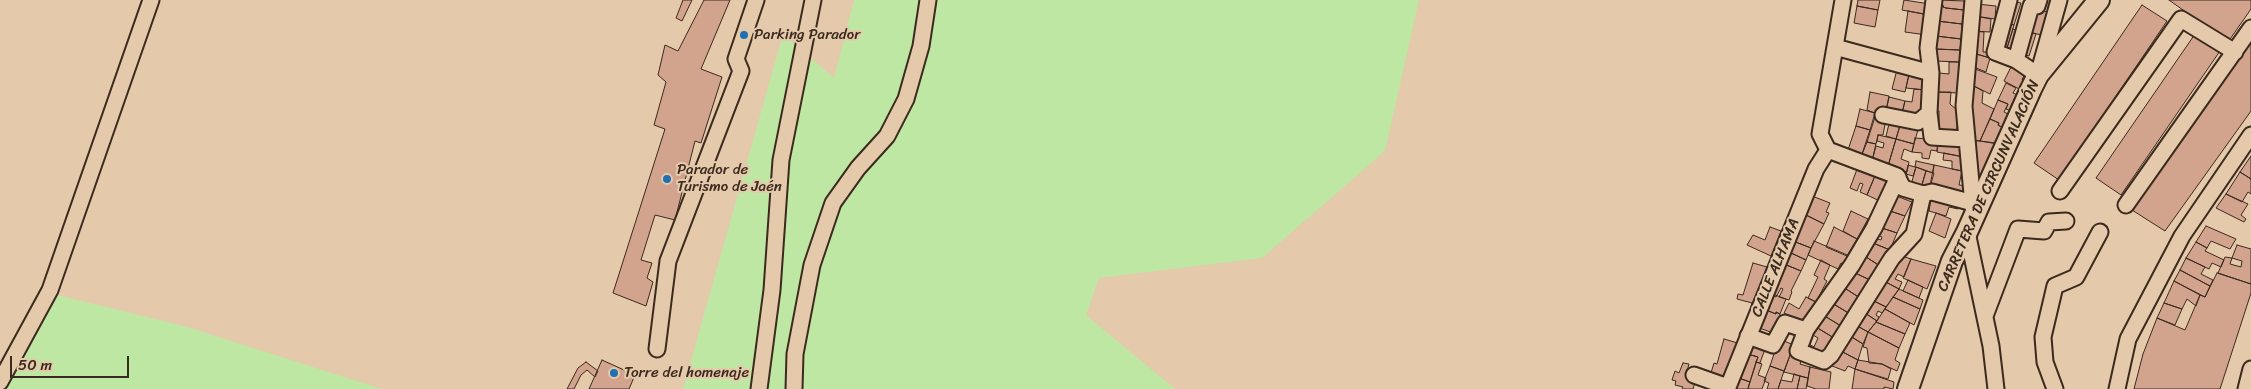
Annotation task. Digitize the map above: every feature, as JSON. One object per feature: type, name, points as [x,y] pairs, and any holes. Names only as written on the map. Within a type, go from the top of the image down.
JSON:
[{"type":"main road","name":"CARRETERA DE CIRCUNVALACIÓN","points":[[1908,389],[1952,261],[2038,75],[2099,0]]},
{"type":"street","points":[[0,382],[50,290],[151,0]]},
{"type":"street","points":[[657,348],[668,261],[741,71],[736,59],[756,0]]},
{"type":"street","points":[[759,389],[772,290],[781,160],[813,0]]},
{"type":"street","points":[[794,389],[794,354],[812,265],[833,203],[858,168],[887,136],[906,99],[922,46],[928,0]]},
{"type":"street","points":[[1843,0],[1820,134],[1828,150],[1898,177],[1903,188],[1924,194],[1932,192],[1971,217]]},
{"type":"street","points":[[1934,0],[1928,48],[1931,73],[1930,113],[1932,137],[1966,139]]},
{"type":"street","points":[[1973,0],[1964,106],[1971,217],[1985,316],[1992,346],[1996,389]]},
{"type":"street","points":[[2009,0],[1995,52],[2016,60],[2038,75],[2059,0]]},
{"type":"street","points":[[2016,60],[2031,6],[2037,6],[2039,0]]},
{"type":"street","points":[[2060,191],[2181,19],[2235,52]]},
{"type":"street","points":[[2126,205],[2251,28]]},
{"type":"street","points":[[1835,47],[1931,73]]},
{"type":"street","points":[[1882,115],[1918,122],[1930,113]]},
{"type":"street","points":[[2117,389],[2128,339],[2182,236],[2251,136]]},
{"type":"street","name":"CALLE ALHAMA","points":[[1728,388],[1816,169],[1828,150]]},
{"type":"street","points":[[1898,177],[1874,228],[1857,258],[1806,330],[1798,351],[1824,361],[1831,355],[1892,258],[1914,234],[1924,194]]},
{"type":"street","points":[[1985,316],[2018,230],[2044,231],[2050,222],[2066,221]]},
{"type":"street","points":[[2055,389],[2045,362],[2043,337],[2056,286],[2076,277],[2100,232]]},
{"type":"street","points":[[1748,336],[1773,345],[1785,323],[1806,330]]},
{"type":"street","points":[[2246,389],[2251,369]]},
{"type":"street","points":[[1694,375],[1728,388]]},
{"type":"green space","points":[[854,0],[1419,0],[1385,151],[1262,258],[1099,278],[1086,315],[1175,389],[683,389],[783,34],[834,78]]},
{"type":"green space","points":[[57,295],[184,326],[382,389],[5,389]]},
{"type":"building","points":[[683,0],[692,0],[682,21],[676,18]]},
{"type":"building","name":"Parador de Turismo de Jaén","points":[[704,0],[730,0],[701,69],[722,77],[701,143],[695,141],[675,220],[655,215],[641,260],[652,263],[647,278],[653,282],[646,306],[613,293],[665,129],[654,125],[666,82],[658,75],[665,45],[678,51]]},
{"type":"building","points":[[1858,0],[1880,0],[1878,10],[1857,6]]},
{"type":"building","points":[[1904,0],[1930,4],[1929,15],[1902,10]]},
{"type":"building","points":[[1939,0],[1965,1],[1964,10],[1943,7],[1943,5],[1939,4]]},
{"type":"building","points":[[2169,0],[2251,0],[2251,9],[2228,42]]},
{"type":"building","points":[[2015,2],[2021,3],[2014,25],[2004,22]]},
{"type":"building","points":[[1939,4],[1946,8],[1964,10],[1962,24],[1937,21]]},
{"type":"building","points":[[1977,4],[1996,6],[1995,19],[1975,16]]},
{"type":"building","points":[[2142,5],[2167,21],[2059,180],[2034,163]]},
{"type":"building","points":[[1857,6],[1878,10],[1875,27],[1854,23]]},
{"type":"building","points":[[2033,8],[2048,12],[2041,35],[2026,31]]},
{"type":"building","points":[[1908,11],[1929,15],[1927,35],[1905,32]]},
{"type":"building","points":[[1975,16],[1991,19],[1990,32],[1974,31]]},
{"type":"building","points":[[1937,21],[1962,24],[1961,39],[1936,36]]},
{"type":"building","points":[[2004,22],[2014,25],[2007,48],[1997,46]]},
{"type":"building","points":[[2013,29],[2022,32],[2017,50],[2007,48]]},
{"type":"building","points":[[1974,31],[1984,32],[1983,52],[1992,52],[1990,58],[1973,53]]},
{"type":"building","points":[[2026,31],[2036,34],[2029,56],[2020,53]]},
{"type":"building","points":[[2195,34],[2220,51],[2121,195],[2096,178]]},
{"type":"building","points":[[1936,36],[1961,39],[1960,50],[1935,49]]},
{"type":"building","points":[[2251,41],[2251,111],[2165,231],[2132,210]]},
{"type":"building","points":[[1935,49],[1960,50],[1960,62],[1934,61]]},
{"type":"building","points":[[1973,53],[1990,58],[1986,72],[1971,66]]},
{"type":"building","points":[[1949,62],[1960,62],[1958,93],[1937,92],[1939,73],[1949,74]]},
{"type":"building","points":[[2012,65],[2026,71],[2022,80],[2025,81],[2021,90],[2004,81]]},
{"type":"building","points":[[1898,66],[1910,70],[1905,92],[1892,89]]},
{"type":"building","points":[[1975,69],[1997,77],[1990,94],[1968,83]]},
{"type":"building","points":[[1910,70],[1928,75],[1925,90],[1906,88]]},
{"type":"building","points":[[1968,83],[1983,91],[1982,103],[1994,109],[1980,141],[1971,140]]},
{"type":"building","points":[[2006,83],[2016,88],[2013,93],[2022,97],[2014,112],[2006,109],[2008,104],[1998,100]]},
{"type":"building","points":[[1914,89],[1925,90],[1919,116],[1902,113],[1905,101],[1912,102]]},
{"type":"building","points":[[1870,92],[1889,96],[1886,111],[1875,113],[1867,110]]},
{"type":"building","points":[[1937,92],[1951,92],[1950,104],[1957,110],[1957,134],[1939,133],[1939,111],[1936,111]]},
{"type":"building","points":[[1889,97],[1905,101],[1902,113],[1886,111]]},
{"type":"building","points":[[1998,100],[2008,104],[2004,112],[2012,116],[2005,129],[1998,125],[1999,123],[1990,119]]},
{"type":"building","points":[[1860,109],[1875,113],[1870,130],[1856,126]]},
{"type":"building","points":[[1875,117],[1886,119],[1883,135],[1878,135],[1876,144],[1867,142]]},
{"type":"building","points":[[1990,119],[1999,123],[1998,125],[2005,129],[1998,144],[1980,141]]},
{"type":"building","points":[[1890,120],[1901,122],[1896,139],[1886,136]]},
{"type":"building","points":[[1901,122],[1919,126],[1914,144],[1896,139]]},
{"type":"building","points":[[1856,126],[1870,130],[1861,157],[1847,153]]},
{"type":"building","points":[[1878,135],[1896,139],[1888,166],[1872,161],[1876,146],[1883,148],[1884,143],[1877,141]]},
{"type":"building","points":[[1915,138],[1938,140],[1937,151],[1931,150],[1929,159],[1922,158],[1922,153],[1912,152]]},
{"type":"building","points":[[1896,139],[1914,144],[1912,152],[1904,149],[1901,159],[1909,162],[1907,172],[1888,166]]},
{"type":"building","points":[[1938,140],[1962,140],[1964,157],[1937,152]]},
{"type":"building","points":[[1971,140],[1996,143],[1979,179],[1974,178]]},
{"type":"building","points":[[1867,142],[1876,144],[1872,161],[1861,157]]},
{"type":"building","points":[[1944,153],[1964,157],[1962,171],[1952,169],[1952,161],[1943,160]]},
{"type":"building","points":[[2251,156],[2251,179],[2240,172]]},
{"type":"building","points":[[1916,161],[1934,165],[1933,173],[1916,167],[1913,176],[1906,174],[1908,165],[1915,167]]},
{"type":"building","points":[[1859,164],[1877,171],[1867,195],[1860,192],[1863,184],[1860,183],[1857,191],[1850,188]]},
{"type":"building","points":[[1934,165],[1962,171],[1959,185],[1967,186],[1966,197],[1948,193],[1949,188],[1937,187],[1929,191]]},
{"type":"building","points":[[1916,167],[1926,171],[1921,188],[1911,185]]},
{"type":"building","points":[[1877,171],[1892,177],[1882,202],[1867,195]]},
{"type":"building","points":[[1926,171],[1934,173],[1929,191],[1921,188]]},
{"type":"building","points":[[2240,172],[2251,179],[2251,194],[2248,192],[2242,202],[2226,194]]},
{"type":"building","points":[[1932,192],[1962,203],[1958,209],[1949,207],[1946,216],[1929,211]]},
{"type":"building","points":[[2226,194],[2248,204],[2241,215],[2246,219],[2244,222],[2216,208]]},
{"type":"building","points":[[1894,195],[1912,202],[1905,216],[1887,210]]},
{"type":"building","points":[[1812,196],[1830,203],[1826,212],[1829,213],[1824,224],[1804,214]]},
{"type":"building","points":[[1887,210],[1905,216],[1897,233],[1879,227]]},
{"type":"building","points":[[1851,211],[1868,219],[1857,239],[1843,231]]},
{"type":"building","points":[[1936,213],[1951,219],[1945,238],[1929,231]]},
{"type":"building","points":[[1804,214],[1824,224],[1811,248],[1793,241]]},
{"type":"building","points":[[2206,226],[2236,239],[2230,249],[2211,241],[2207,248],[2196,242]]},
{"type":"building","points":[[1770,227],[1781,231],[1771,256],[1747,245],[1753,235],[1765,240]]},
{"type":"building","points":[[1834,227],[1857,239],[1847,256],[1826,247]]},
{"type":"building","points":[[1879,227],[1897,233],[1890,250],[1873,243],[1875,238],[1881,240],[1882,237],[1876,234]]},
{"type":"building","points":[[1793,241],[1811,248],[1806,260],[1789,252]]},
{"type":"building","points":[[1814,241],[1852,257],[1847,266],[1841,263],[1838,269],[1808,255]]},
{"type":"building","points":[[2196,242],[2207,248],[2205,251],[2224,260],[2221,267],[2212,263],[2209,269],[2186,258]]},
{"type":"building","points":[[1873,243],[1890,250],[1880,266],[1863,255]]},
{"type":"building","points":[[2237,245],[2251,249],[2251,284],[2218,273],[2225,257],[2232,258]],"holes":[[[2232,258],[2242,261],[2241,267],[2230,264]]]},
{"type":"building","points":[[1789,252],[1806,260],[1801,271],[1784,264]]},
{"type":"building","points":[[1863,255],[1880,266],[1870,280],[1853,272]]},
{"type":"building","points":[[1899,255],[1911,259],[1904,277],[1898,274],[1895,279],[1902,282],[1899,289],[1882,280]]},
{"type":"building","points":[[2186,258],[2205,267],[2201,274],[2213,280],[2210,286],[2180,270]]},
{"type":"building","points":[[1911,259],[1936,266],[1927,289],[1903,278]]},
{"type":"building","points":[[1821,260],[1830,265],[1824,279],[1827,281],[1816,302],[1808,298],[1818,277],[1814,275]]},
{"type":"building","points":[[1753,263],[1767,267],[1754,308],[1751,307],[1752,303],[1737,299],[1738,294],[1743,295]]},
{"type":"building","points":[[1784,264],[1801,271],[1791,291],[1789,300],[1779,297],[1783,289],[1781,288],[1776,297],[1767,292]]},
{"type":"building","points":[[2180,270],[2210,286],[2205,297],[2174,281]]},
{"type":"building","points":[[1853,272],[1870,280],[1860,298],[1843,287]]},
{"type":"building","points":[[2217,273],[2251,284],[2251,293],[2220,389],[2134,389],[2143,354],[2157,318],[2185,330],[2200,295],[2205,297]]},
{"type":"building","points":[[1882,280],[1899,289],[1886,307],[1870,299]]},
{"type":"building","points":[[1908,280],[1923,287],[1919,298],[1903,291]]},
{"type":"building","points":[[2174,281],[2200,295],[2196,306],[2187,299],[2182,309],[2164,303]]},
{"type":"building","points":[[1843,287],[1860,298],[1850,314],[1832,303],[1841,294],[1839,293]]},
{"type":"building","points":[[1899,289],[1923,300],[1920,309],[1893,297]]},
{"type":"building","points":[[1767,292],[1786,299],[1780,314],[1761,308]]},
{"type":"building","points":[[1806,297],[1816,302],[1804,323],[1784,313],[1789,303],[1799,309]]},
{"type":"building","points":[[1893,297],[1920,309],[1914,325],[1885,309]]},
{"type":"building","points":[[1870,299],[1886,307],[1882,313],[1878,311],[1876,315],[1879,317],[1877,321],[1862,311]]},
{"type":"building","points":[[1832,303],[1850,314],[1841,326],[1823,315]]},
{"type":"building","points":[[2164,303],[2182,309],[2175,325],[2157,318]]},
{"type":"building","points":[[1761,308],[1780,314],[1773,333],[1754,326]]},
{"type":"building","points":[[1885,309],[1910,323],[1905,334],[1876,322]]},
{"type":"building","points":[[1862,311],[1877,321],[1868,332],[1854,324]]},
{"type":"building","points":[[1823,315],[1841,326],[1834,338],[1816,327]]},
{"type":"building","points":[[1876,322],[1905,334],[1899,348],[1868,332]]},
{"type":"building","points":[[1854,324],[1868,332],[1863,344],[1847,334]]},
{"type":"building","points":[[1816,327],[1834,338],[1822,359],[1807,351],[1809,344],[1814,347],[1818,338],[1813,335]]},
{"type":"building","points":[[1868,332],[1899,348],[1895,360],[1900,363],[1897,371],[1882,364],[1869,363],[1867,348],[1863,347]]},
{"type":"building","points":[[1847,334],[1863,344],[1858,360],[1837,349]]},
{"type":"building","points":[[1724,339],[1741,344],[1727,381],[1710,376],[1714,363],[1717,364]]},
{"type":"building","points":[[1779,339],[1794,345],[1784,371],[1770,366]]},
{"type":"building","points":[[1749,340],[1766,346],[1760,363],[1756,362],[1758,357],[1744,353]]},
{"type":"building","points":[[1837,349],[1858,360],[1855,369],[1848,366],[1845,371],[1827,364]]},
{"type":"building","points":[[1744,353],[1758,357],[1750,382],[1736,377]]},
{"type":"building","points":[[1790,355],[1802,359],[1800,364],[1810,367],[1808,378],[1784,372]]},
{"type":"building","name":"Torre del homenaje","points":[[602,360],[635,375],[629,389],[589,389]]},
{"type":"building","points":[[1858,360],[1882,364],[1891,369],[1888,379],[1855,369]]},
{"type":"building","points":[[586,362],[598,371],[595,377],[587,370],[581,375],[574,389],[567,389],[578,368]]},
{"type":"building","points":[[1756,362],[1762,364],[1758,375],[1766,378],[1762,389],[1750,389],[1748,388]]},
{"type":"building","points":[[1683,363],[1689,364],[1686,375],[1696,379],[1693,389],[1682,389],[1683,387],[1675,385],[1676,381],[1672,380],[1675,371],[1679,373]]},
{"type":"building","points":[[1770,366],[1784,371],[1778,389],[1767,389],[1769,383],[1764,381]]},
{"type":"building","points":[[1810,367],[1831,372],[1829,389],[1816,389],[1807,386]]},
{"type":"building","points":[[1855,369],[1894,382],[1893,389],[1884,387],[1884,389],[1852,389]]},
{"type":"building","points":[[1794,374],[1800,376],[1797,389],[1778,389],[1781,380],[1792,382]]},
{"type":"building","points":[[1800,376],[1808,378],[1806,389],[1797,389]]},
{"type":"building","points":[[1736,377],[1750,382],[1748,389],[1731,389]]},
{"type":"place","name":"Parking Parador","points":[[744,35]]},
{"type":"place","name":"Parador de Turismo de Jaén","points":[[667,179]]},
{"type":"place","name":"Torre del homenaje","points":[[614,373]]}]
